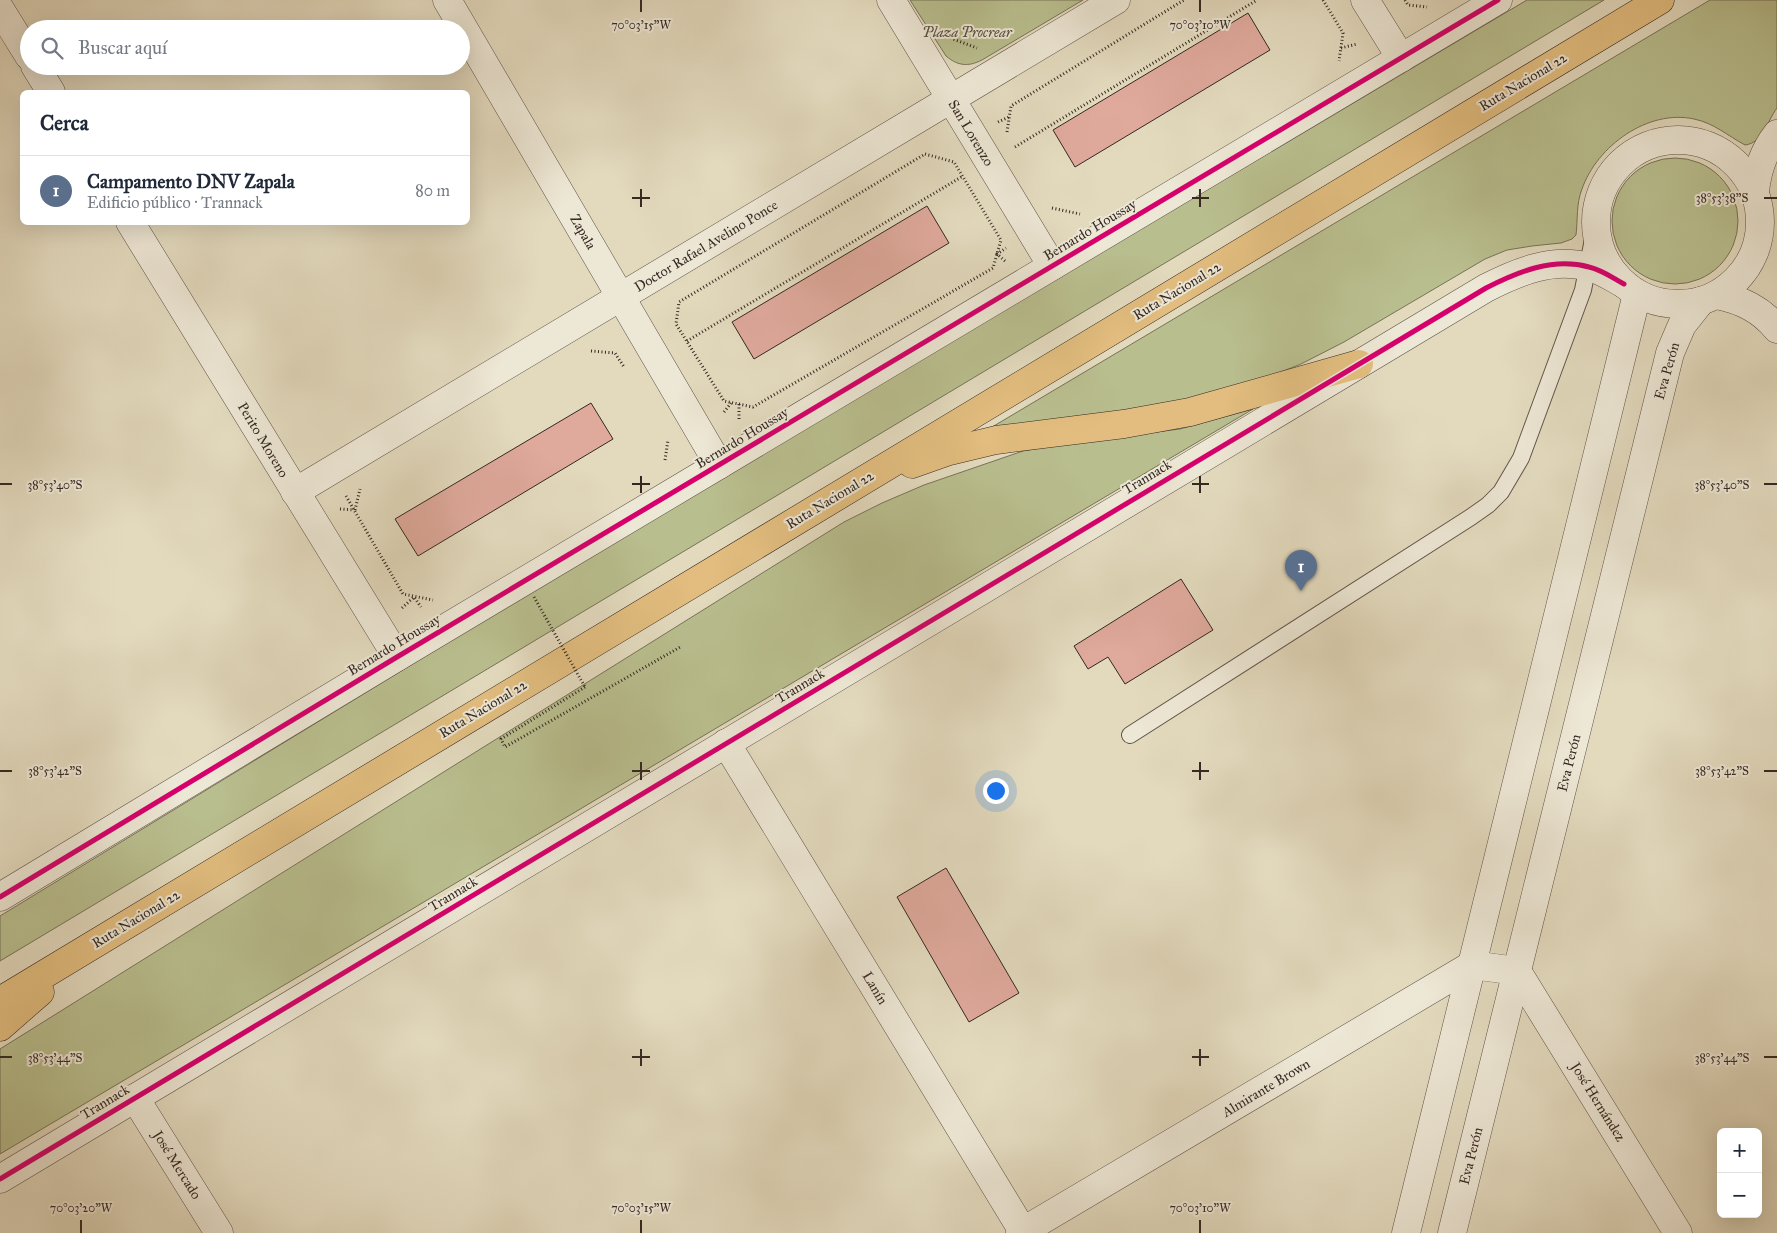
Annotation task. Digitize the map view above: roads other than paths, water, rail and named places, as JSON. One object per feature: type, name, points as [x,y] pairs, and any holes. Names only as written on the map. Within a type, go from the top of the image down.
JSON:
[{"type":"main road","name":"Ruta Nacional 22","points":[[0,1001],[1660,0]]},
{"type":"main road","points":[[857,484],[946,452],[970,446],[1025,435],[1124,424],[1182,413],[1359,364]]},
{"type":"main road","points":[[0,1027],[97,942]]},
{"type":"street","name":"Zapala","points":[[447,0],[459,20]]},
{"type":"street","name":"San Lorenzo","points":[[891,0],[1052,266]]},
{"type":"street","name":"Doctor Rafael Avelino Ponce","points":[[296,492],[1116,0]]},
{"type":"street","points":[[1365,0],[1400,58]]},
{"type":"street","name":"Bernardo Houssay","points":[[0,898],[397,657],[1498,0]]},
{"type":"street","points":[[0,9],[20,41]]},
{"type":"street","name":"Zapala","points":[[470,39],[719,465]]},
{"type":"street","points":[[41,75],[50,90]]},
{"type":"street","points":[[1709,298],[1733,283],[1746,268],[1756,250],[1760,230],[1757,201],[1760,162],[1777,134]]},
{"type":"street","points":[[1406,1233],[1472,965],[1630,289],[1612,272],[1601,252],[1596,229],[1597,206],[1605,184],[1619,165],[1637,151],[1660,142],[1683,140],[1706,145],[1727,156],[1744,172],[1777,238]]},
{"type":"street","name":"Perito Moreno","points":[[132,225],[397,657]]},
{"type":"street","name":"Trannack","points":[[0,1179],[1507,276],[1530,268],[1570,264],[1588,266],[1606,274],[1652,301],[1668,304],[1685,304],[1709,298]]},
{"type":"street","points":[[1709,298],[1730,298],[1758,310],[1777,329]]},
{"type":"street","name":"Eva Perón","points":[[1452,1233],[1670,353],[1682,325],[1709,298]]},
{"type":"street","name":"Lanín","points":[[726,743],[1022,1232]]},
{"type":"street","points":[[1472,965],[1517,971]]},
{"type":"street","name":"Almirante Brown","points":[[1022,1232],[1472,965]]},
{"type":"street","name":"José Hernández","points":[[1517,971],[1678,1233]]},
{"type":"street","name":"José Mercado","points":[[135,1098],[219,1233]]},
{"type":"lane","points":[[1130,735],[1471,517],[1488,505],[1501,492],[1521,458],[1583,290],[1596,229]]},
{"type":"place","name":"Campamento DNV Zapala","points":[[1301,591]]},
{"type":"park label","name":"Plaza Procrear","points":[[967,32]]}]
